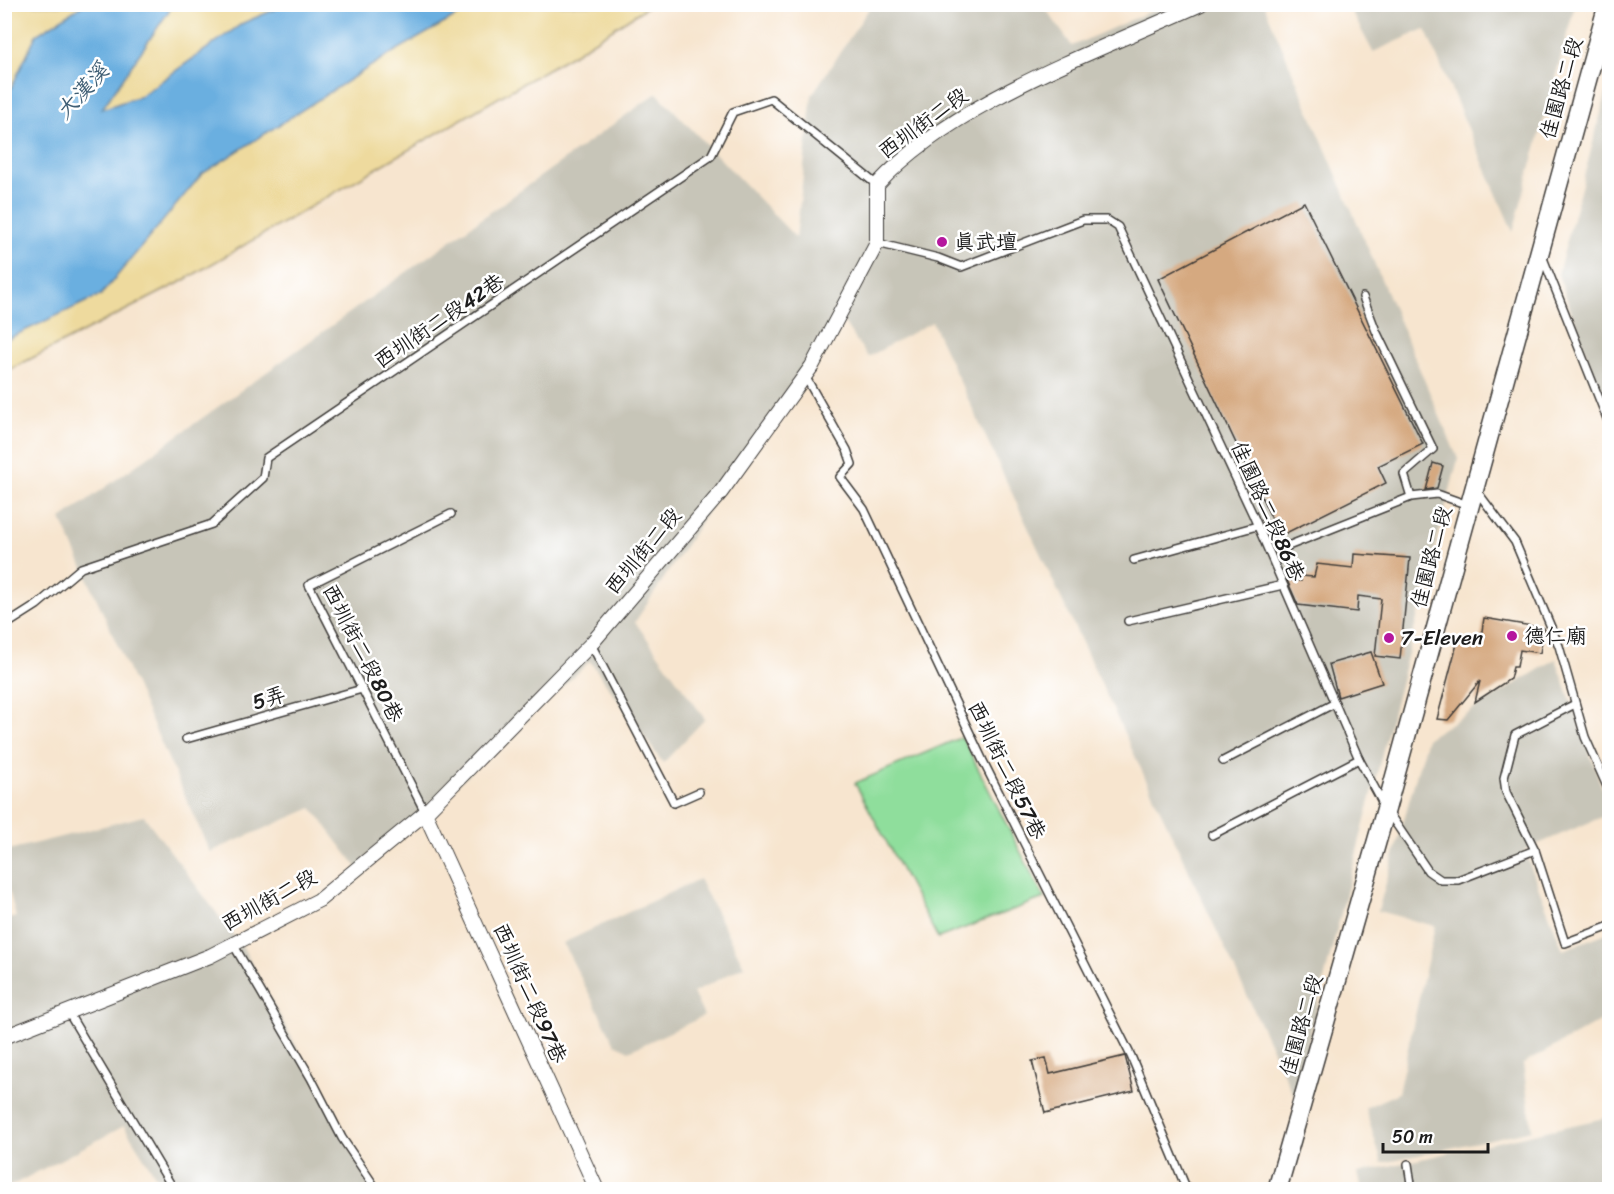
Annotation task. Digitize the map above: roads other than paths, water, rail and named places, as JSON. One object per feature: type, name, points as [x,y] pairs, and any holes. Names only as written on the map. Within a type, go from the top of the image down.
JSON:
[{"type":"street","name":"西圳街二段","points":[[4,1037],[210,956],[319,900],[426,813],[591,644],[721,492],[805,376],[877,243],[877,185],[897,164],[966,115],[1010,90],[1201,4]]},
{"type":"street","name":"佳園路二段","points":[[1277,1190],[1386,809],[1608,4]]},
{"type":"street","name":"西圳街二段97巷","points":[[426,813],[597,1190]]},
{"type":"lane","name":"西圳街二段42巷","points":[[4,626],[37,605],[81,568],[212,524],[263,478],[266,458],[711,156],[733,112],[771,99],[877,185]]},
{"type":"lane","name":"佳園路二段86巷","points":[[877,243],[938,258],[961,267],[1083,220],[1107,220],[1118,227],[1257,526],[1359,759],[1386,809],[1428,871],[1441,880],[1458,880],[1535,850]]},
{"type":"lane","points":[[1539,248],[1610,426]]},
{"type":"lane","points":[[1363,297],[1376,331],[1433,449],[1404,474],[1411,497]]},
{"type":"lane","name":"西圳街二段57巷","points":[[805,376],[848,450],[852,464],[840,477],[864,508],[983,761],[1131,1056],[1187,1190]]},
{"type":"lane","points":[[1288,546],[1411,497],[1437,494],[1471,496],[1515,542],[1559,646],[1585,737],[1610,793]]},
{"type":"lane","name":"西圳街二段80巷","points":[[426,813],[309,585],[451,514]]},
{"type":"lane","points":[[1134,560],[1257,526]]},
{"type":"lane","points":[[1128,621],[1283,585]]},
{"type":"lane","points":[[591,644],[674,803],[699,792]]},
{"type":"lane","name":"5弄","points":[[186,739],[362,689]]},
{"type":"lane","points":[[1223,761],[1335,703]]},
{"type":"lane","points":[[1575,704],[1515,735],[1504,778],[1506,792],[1535,850],[1565,943],[1610,926]]},
{"type":"lane","points":[[1212,835],[1359,759]]},
{"type":"lane","points":[[233,944],[311,1078],[342,1138],[377,1190]]},
{"type":"lane","points":[[68,1012],[174,1190]]},
{"type":"lane","points":[[1408,1164],[1412,1190]]},
{"type":"water","name":"大漢溪","points":[[83,5],[173,5],[102,109],[140,96],[243,23],[285,5],[476,5],[385,57],[202,174],[101,295],[5,340],[5,101],[36,35]]},
{"type":"place","name":"真武壇","points":[[942,242]]},
{"type":"place","name":"德仁廟","points":[[1512,636]]},
{"type":"place","name":"7-Eleven","points":[[1389,638]]}]
